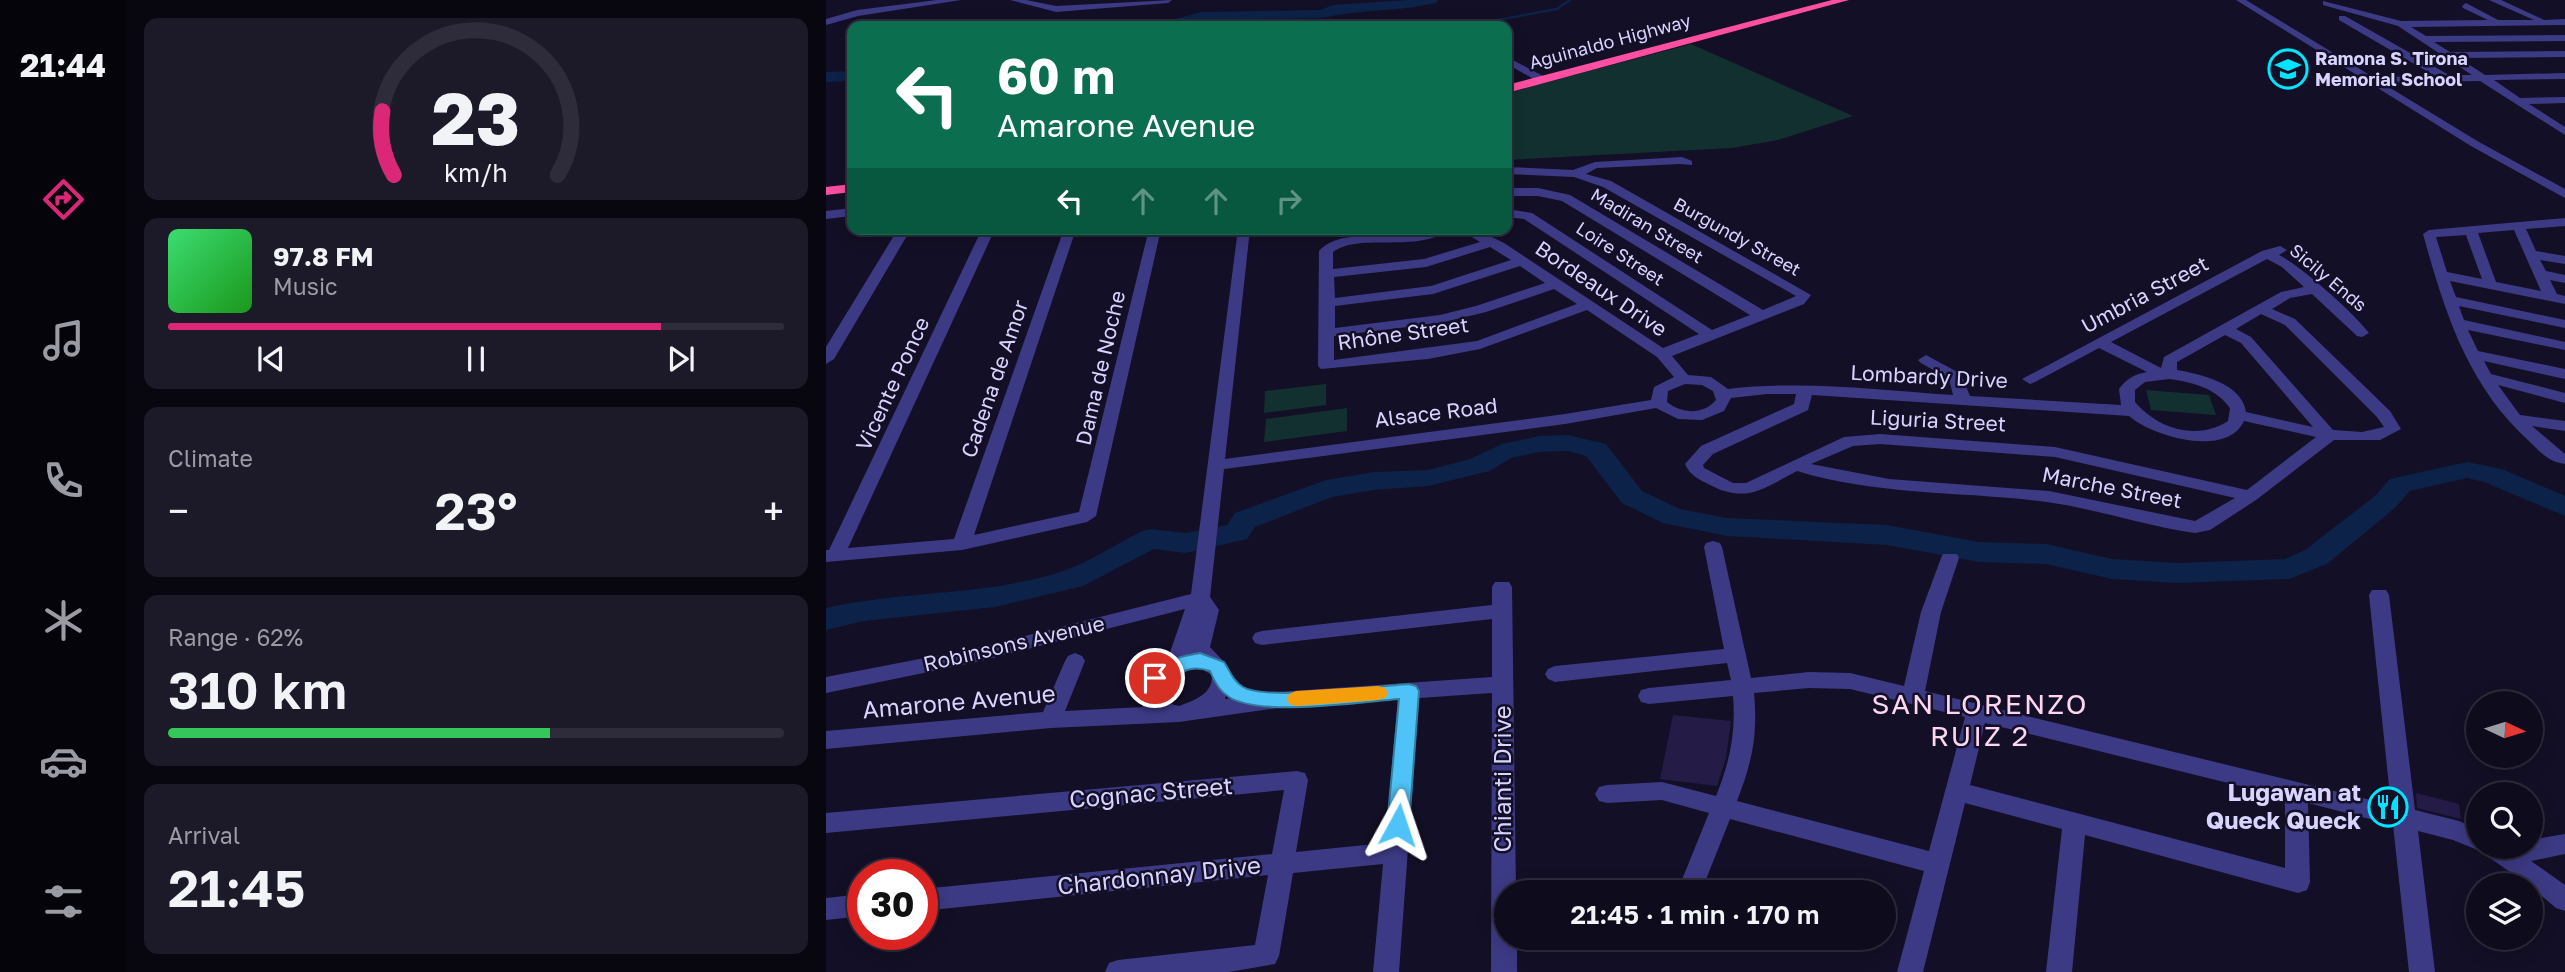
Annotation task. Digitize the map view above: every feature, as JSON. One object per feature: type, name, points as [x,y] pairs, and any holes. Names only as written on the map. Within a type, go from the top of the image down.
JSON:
[{"type":"highway","name":"Aguinaldo Highway","points":[[1512,87],[1823,0]]},
{"type":"highway","name":"Aguinaldo Highway","points":[[1631,53],[1844,0]]},
{"type":"highway","name":"Aguinaldo Highway","points":[[1512,82],[1538,78]]},
{"type":"highway","points":[[826,191],[847,189]]},
{"type":"highway","points":[[826,197],[847,195]]},
{"type":"street","points":[[826,21],[898,5],[944,0]]},
{"type":"street","points":[[898,5],[957,0]]},
{"type":"street","points":[[1014,0],[1033,1],[1056,9],[1168,0]]},
{"type":"street","points":[[1056,9],[1077,0]]},
{"type":"street","points":[[1105,5],[1116,0]]},
{"type":"street","points":[[2240,0],[2475,145],[2565,194]]},
{"type":"street","points":[[2493,0],[2565,31]]},
{"type":"street","points":[[2326,3],[2401,24],[2565,22]]},
{"type":"street","points":[[2466,6],[2501,23]]},
{"type":"street","points":[[2435,11],[2461,23]]},
{"type":"street","points":[[2342,18],[2448,79]]},
{"type":"street","points":[[2401,24],[2565,132]]},
{"type":"street","points":[[2422,39],[2565,38]]},
{"type":"street","points":[[2446,55],[2565,54]]},
{"type":"street","points":[[1512,63],[1538,78]]},
{"type":"street","points":[[2373,82],[2565,76]]},
{"type":"street","points":[[2517,101],[2565,100]]},
{"type":"street","points":[[1575,174],[1600,164],[1682,160],[1688,163]]},
{"type":"street","name":"Burgundy Street","points":[[1512,170],[1575,174],[1607,184],[1804,295],[1799,301],[1662,354]]},
{"type":"street","name":"Madiran Street","points":[[1512,192],[1538,192],[1566,198],[1761,315]]},
{"type":"street","points":[[828,218],[847,213]]},
{"type":"street","name":"Loire Street","points":[[1512,214],[1528,216],[1710,335]]},
{"type":"street","points":[[2561,459],[2515,419],[2470,354],[2456,323],[2429,234],[2565,222]]},
{"type":"street","points":[[2518,226],[2541,274],[2558,299]]},
{"type":"street","points":[[2471,231],[2491,286]]},
{"type":"street","points":[[826,359],[832,338],[901,235]]},
{"type":"street","name":"Vicente Ponce","points":[[830,556],[986,235]]},
{"type":"street","name":"Cadena de Amor","points":[[962,544],[1068,235]]},
{"type":"street","name":"Dama de Noche","points":[[962,544],[1087,516],[1154,235]]},
{"type":"street","points":[[1176,664],[1183,650],[1191,613],[1200,593],[1218,466],[1243,235]]},
{"type":"street","name":"Rhône Street","points":[[1422,235],[1407,239],[1343,243],[1329,247],[1326,251],[1326,366],[1479,345],[1588,305]]},
{"type":"street","name":"Bordeaux Drive","points":[[1477,235],[1662,354],[1677,376]]},
{"type":"street","points":[[1328,274],[1426,263],[1492,242]]},
{"type":"street","name":"Sicily Ends","points":[[2274,252],[2362,333]]},
{"type":"street","name":"Umbria Street","points":[[2030,379],[2274,252]]},
{"type":"street","points":[[2531,254],[2565,260]]},
{"type":"street","points":[[1328,303],[1433,290],[1460,284],[1521,261]]},
{"type":"street","points":[[2541,274],[2565,279]]},
{"type":"street","points":[[2441,275],[2558,299]]},
{"type":"street","points":[[1326,333],[1450,317],[1554,284]]},
{"type":"street","points":[[2166,374],[2169,360],[2290,293],[2316,289]]},
{"type":"street","points":[[2449,300],[2565,324]]},
{"type":"street","points":[[2239,415],[2329,435],[2385,434],[2393,429],[2384,414],[2294,325],[2261,309]]},
{"type":"street","points":[[2456,323],[2565,346]]},
{"type":"street","points":[[2225,329],[2246,340],[2329,435]]},
{"type":"street","points":[[2100,343],[2166,374]]},
{"type":"street","points":[[2470,354],[2565,374]]},
{"type":"street","points":[[1926,359],[1956,377],[1963,400]]},
{"type":"street","points":[[2166,374],[2194,378],[2217,388],[2234,401],[2239,415],[2236,423],[2229,430],[2217,434],[2187,435],[2154,426],[2132,411],[2125,396],[2132,383],[2140,378],[2166,374]]},
{"type":"street","points":[[1677,376],[1713,383],[1723,394],[1721,406],[1705,414],[1682,416],[1672,413],[1659,403],[1660,390],[1677,376]]},
{"type":"street","points":[[2484,377],[2565,398]]},
{"type":"street","name":"Lombardy Drive","points":[[1723,394],[1767,389],[1805,390],[2132,411]]},
{"type":"street","name":"Liguria Street","points":[[1805,390],[1802,407],[1707,450],[1695,464],[1697,471],[1730,488],[1741,489],[1759,485],[1794,465],[1850,441],[1864,439],[2040,450],[2250,496]]},
{"type":"street","name":"Alsace Road","points":[[1218,466],[1565,419],[1659,403]]},
{"type":"street","points":[[2515,419],[2565,426]]},
{"type":"street","name":"Marche Street","points":[[1794,465],[1833,478],[1867,484],[2050,498],[2195,527],[2204,526],[2250,496],[2329,435]]},
{"type":"street","points":[[830,556],[962,544]]},
{"type":"street","points":[[1694,880],[1740,764],[1745,739],[1743,688],[1713,547]]},
{"type":"street","points":[[1913,696],[1931,612],[1950,558]]},
{"type":"street","name":"Chianti Drive","points":[[1502,587],[1504,972]]},
{"type":"street","points":[[1192,711],[1213,698],[1223,681],[1222,673],[1200,648],[1209,610],[1200,593]]},
{"type":"street","name":"Robinsons Avenue","points":[[826,685],[977,655],[1200,593]]},
{"type":"street","points":[[2379,595],[2422,972]]},
{"type":"street","points":[[1262,638],[1503,611]]},
{"type":"street","points":[[1555,674],[1736,655]]},
{"type":"street","points":[[1210,662],[1188,661],[1176,664],[1155,678],[1147,696],[1150,704],[1156,710],[1167,713],[1278,700],[1503,684]]},
{"type":"street","points":[[1051,720],[1075,662]]},
{"type":"street","points":[[1649,696],[1829,680],[1850,681],[2466,835]]},
{"type":"street","points":[[1223,681],[1236,692],[1278,700]]},
{"type":"street","points":[[1386,972],[1409,691]]},
{"type":"street","name":"Amarone Avenue","points":[[1096,717],[1119,711],[1147,696]]},
{"type":"street","points":[[1910,972],[1977,712]]},
{"type":"street","name":"Amarone Avenue","points":[[826,740],[1051,720],[1167,713]]},
{"type":"street","name":"Cognac Street","points":[[826,823],[1297,780],[1266,956],[1118,972]]},
{"type":"street","points":[[1607,794],[1661,791],[1937,864]]},
{"type":"street","points":[[1955,791],[2298,882],[2296,791]]},
{"type":"street","points":[[2059,972],[2074,822]]},
{"type":"street","points":[[2543,846],[2565,844]]},
{"type":"street","name":"Chardonnay Drive","points":[[938,898],[1396,852]]},
{"type":"street","points":[[2509,859],[2565,900]]},
{"type":"street","points":[[826,909],[847,907]]},
{"type":"green space","points":[[1691,44],[1853,116],[1778,140],[1732,148],[1512,160],[1512,92]]},
{"type":"green space","points":[[1326,384],[1326,405],[1264,413],[1265,391]]},
{"type":"green space","points":[[2146,390],[2209,395],[2216,415],[2151,410]]},
{"type":"green space","points":[[1347,408],[1347,431],[1264,442],[1266,419]]},
{"type":"building","points":[[1673,715],[1731,721],[1726,758],[1717,786],[1660,779]]},
{"type":"building","points":[[2416,793],[2459,804],[2461,819],[2417,808]]},
{"type":"waterway","points":[[1184,21],[1201,16],[1322,14],[1333,9],[1397,6],[1431,0]]},
{"type":"waterway","points":[[1491,21],[1557,9],[1570,0]]},
{"type":"waterway","points":[[826,77],[847,76]]},
{"type":"waterway","points":[[826,619],[864,610],[995,596],[1072,579],[1150,539],[1186,543],[1237,532],[1245,520],[1326,489],[1374,481],[1428,478],[1480,465],[1502,452],[1539,444],[1568,443],[1596,450],[1632,497],[1673,517],[1727,527],[1887,535],[1979,552],[2046,554],[2112,569],[2178,573],[2289,569],[2316,557],[2385,502],[2400,485],[2467,470],[2492,475],[2565,507]]},
{"type":"slow traffic","points":[[1296,699],[1378,693]]},
{"type":"place","name":"Ramona S. Tirona Memorial School","points":[[2288,69]]},
{"type":"place","name":"Lugawan at Queck Queck","points":[[2388,807]]},
{"type":"district","name":"SAN LORENZO RUIZ 2","points":[[1980,720]]},
{"type":"route","points":[[1155,678],[1176,664],[1200,660],[1217,666],[1223,681],[1236,692],[1248,696],[1278,700],[1409,691],[1398,825]]}]
